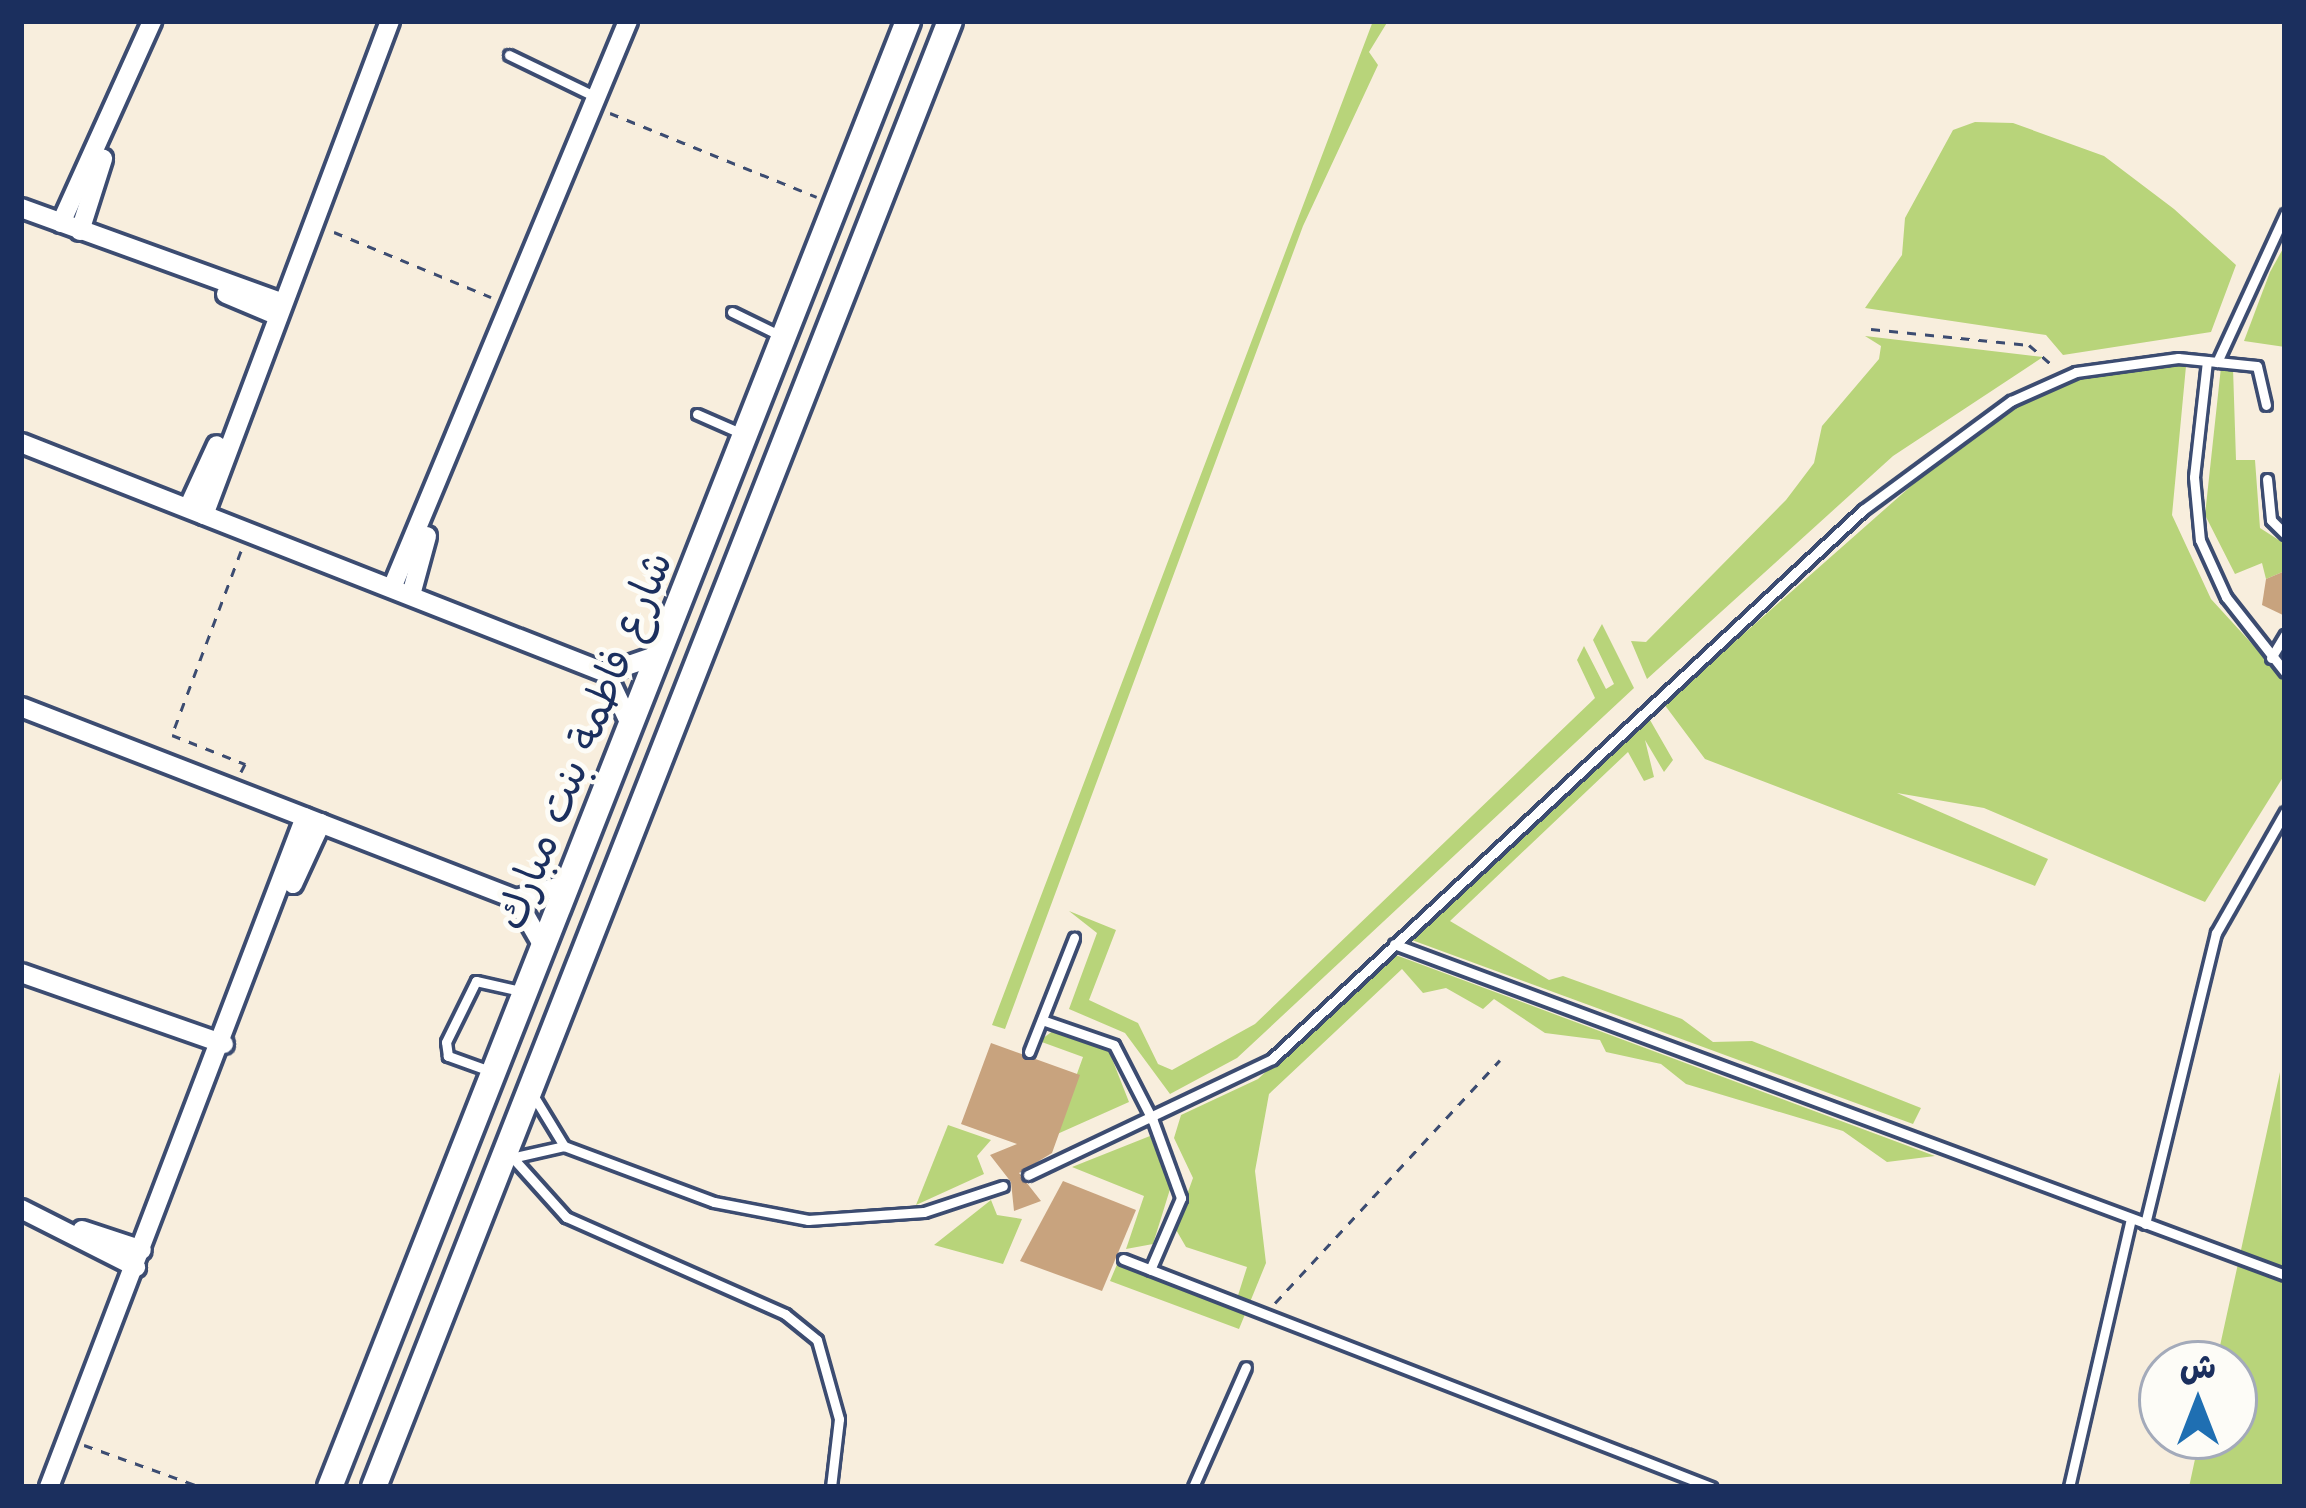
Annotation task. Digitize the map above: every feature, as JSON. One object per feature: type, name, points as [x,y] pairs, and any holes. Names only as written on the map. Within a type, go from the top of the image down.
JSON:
[{"type":"street","points":[[70,227],[152,21]]},
{"type":"street","points":[[196,512],[391,21]]},
{"type":"street","points":[[401,592],[628,21]]},
{"type":"street","name":"شارع فاطمة بنت مبارك","points":[[330,1487],[908,21]]},
{"type":"street","name":"شارع فاطمة بنت مبارك","points":[[374,1487],[507,1161],[530,1087],[950,21]]},
{"type":"street","points":[[21,208],[279,308]]},
{"type":"street","points":[[21,443],[606,673],[658,655]]},
{"type":"street","points":[[606,673],[630,724]]},
{"type":"street","points":[[21,707],[516,899],[567,884]]},
{"type":"street","points":[[49,1487],[313,820]]},
{"type":"street","points":[[516,899],[543,946]]},
{"type":"street","points":[[21,973],[220,1051]]},
{"type":"street","points":[[21,1209],[139,1258]]},
{"type":"lane","points":[[509,55],[598,98]]},
{"type":"lane","points":[[2285,214],[2212,362],[2196,519],[2216,578],[2285,673]]},
{"type":"lane","points":[[732,312],[783,337]]},
{"type":"lane","points":[[1028,1175],[1153,1121],[1272,1059],[1863,510],[1972,426],[2061,377],[2144,359],[2262,369],[2266,405]]},
{"type":"lane","points":[[697,414],[745,435]]},
{"type":"lane","points":[[2267,479],[2271,520],[2285,534]]},
{"type":"lane","points":[[2271,658],[2285,635]]},
{"type":"lane","points":[[2145,1224],[2216,933],[2285,812]]},
{"type":"lane","points":[[1029,1052],[1075,938]]},
{"type":"lane","points":[[1394,944],[2285,1275]]},
{"type":"lane","points":[[494,1072],[448,1056],[446,1042],[476,981],[525,993]]},
{"type":"lane","points":[[1042,1019],[1114,1046],[1153,1121],[1181,1198],[1150,1270]]},
{"type":"lane","points":[[530,1087],[564,1146]]},
{"type":"lane","points":[[507,1161],[564,1146],[784,1218],[893,1217],[1003,1186]]},
{"type":"lane","points":[[507,1161],[566,1217],[785,1314],[817,1340],[839,1419],[831,1487]]},
{"type":"lane","points":[[2069,1487],[2131,1219]]},
{"type":"lane","points":[[1123,1259],[1711,1487]]},
{"type":"lane","points":[[1193,1487],[1246,1367]]},
{"type":"path","points":[[598,98],[614,105],[609,114],[836,205]]},
{"type":"path","points":[[313,224],[515,307]]},
{"type":"path","points":[[1871,329],[2030,345],[2061,377]]},
{"type":"path","points":[[234,790],[244,764],[172,735],[240,550],[251,555],[257,536]]},
{"type":"path","points":[[1265,1313],[1500,1060]]},
{"type":"path","points":[[68,1439],[201,1487]]},
{"type":"green space","points":[[1373,21],[1388,21],[1369,52],[1378,65],[1303,226],[1005,1029],[992,1025]]},
{"type":"green space","points":[[1975,122],[2013,123],[2104,156],[2174,209],[2236,265],[2211,332],[2063,355],[2046,335],[1865,308],[1902,255],[1905,218],[1953,130]]},
{"type":"green space","points":[[2285,245],[2285,347],[2244,341],[2270,272]]},
{"type":"green space","points":[[1865,336],[2043,357],[1893,456],[1647,679],[1631,641],[1646,642],[1786,500],[1814,463],[1822,426],[1879,359],[1881,346]]},
{"type":"green space","points":[[2122,365],[2186,366],[2172,515],[2211,599],[2285,680],[2285,774],[2205,902],[1984,808],[1897,793],[2048,859],[2035,886],[1705,759],[1664,704],[1978,427],[2058,381]]},
{"type":"green space","points":[[2221,367],[2233,368],[2236,460],[2255,460],[2260,528],[2285,544],[2285,571],[2266,579],[2262,563],[2235,574],[2205,515]]},
{"type":"green space","points":[[1602,624],[1634,688],[1237,1058],[1170,1094],[1125,1033],[1069,1009],[1097,933],[1069,911],[1116,930],[1089,1000],[1138,1023],[1158,1064],[1172,1070],[1255,1024],[1595,698],[1577,660],[1584,646],[1606,689],[1614,684],[1593,640]]},
{"type":"green space","points":[[1646,713],[1673,760],[1664,772],[1645,740],[1654,777],[1644,781],[1628,752],[1450,921],[1549,980],[1563,976],[1682,1019],[1713,1042],[1752,1041],[1921,1108],[1913,1124],[1409,939]]},
{"type":"green space","points":[[1393,954],[1935,1156],[1887,1162],[1843,1131],[1686,1084],[1661,1064],[1606,1052],[1600,1040],[1545,1033],[1494,999],[1483,1009],[1446,988],[1423,993],[1402,969],[1269,1094],[1255,1171],[1266,1263],[1239,1329],[1110,1281],[1118,1262],[1234,1308],[1247,1267],[1186,1247],[1175,1228],[1193,1178],[1174,1138],[1181,1115],[1258,1079]]},
{"type":"green space","points":[[1057,1028],[1107,1046],[1129,1102],[1055,1135],[1083,1057],[1039,1041]]},
{"type":"green space","points":[[2280,1072],[2285,1487],[2189,1487],[2195,1460],[2258,1460],[2258,1340],[2221,1340]]},
{"type":"green space","points":[[948,1125],[991,1140],[977,1156],[984,1174],[916,1205]]},
{"type":"green space","points":[[1150,1136],[1171,1186],[1153,1244],[1126,1249],[1144,1196],[1072,1167]]},
{"type":"green space","points":[[991,1200],[997,1215],[1022,1219],[1003,1264],[934,1245]]},
{"type":"building","points":[[2285,571],[2285,616],[2262,605],[2266,579]]},
{"type":"building","points":[[991,1043],[1080,1075],[1052,1153],[1019,1173],[1041,1201],[1014,1211],[1011,1182],[990,1155],[1017,1144],[961,1124]]},
{"type":"building","points":[[1063,1181],[1136,1210],[1102,1291],[1020,1261]]}]
